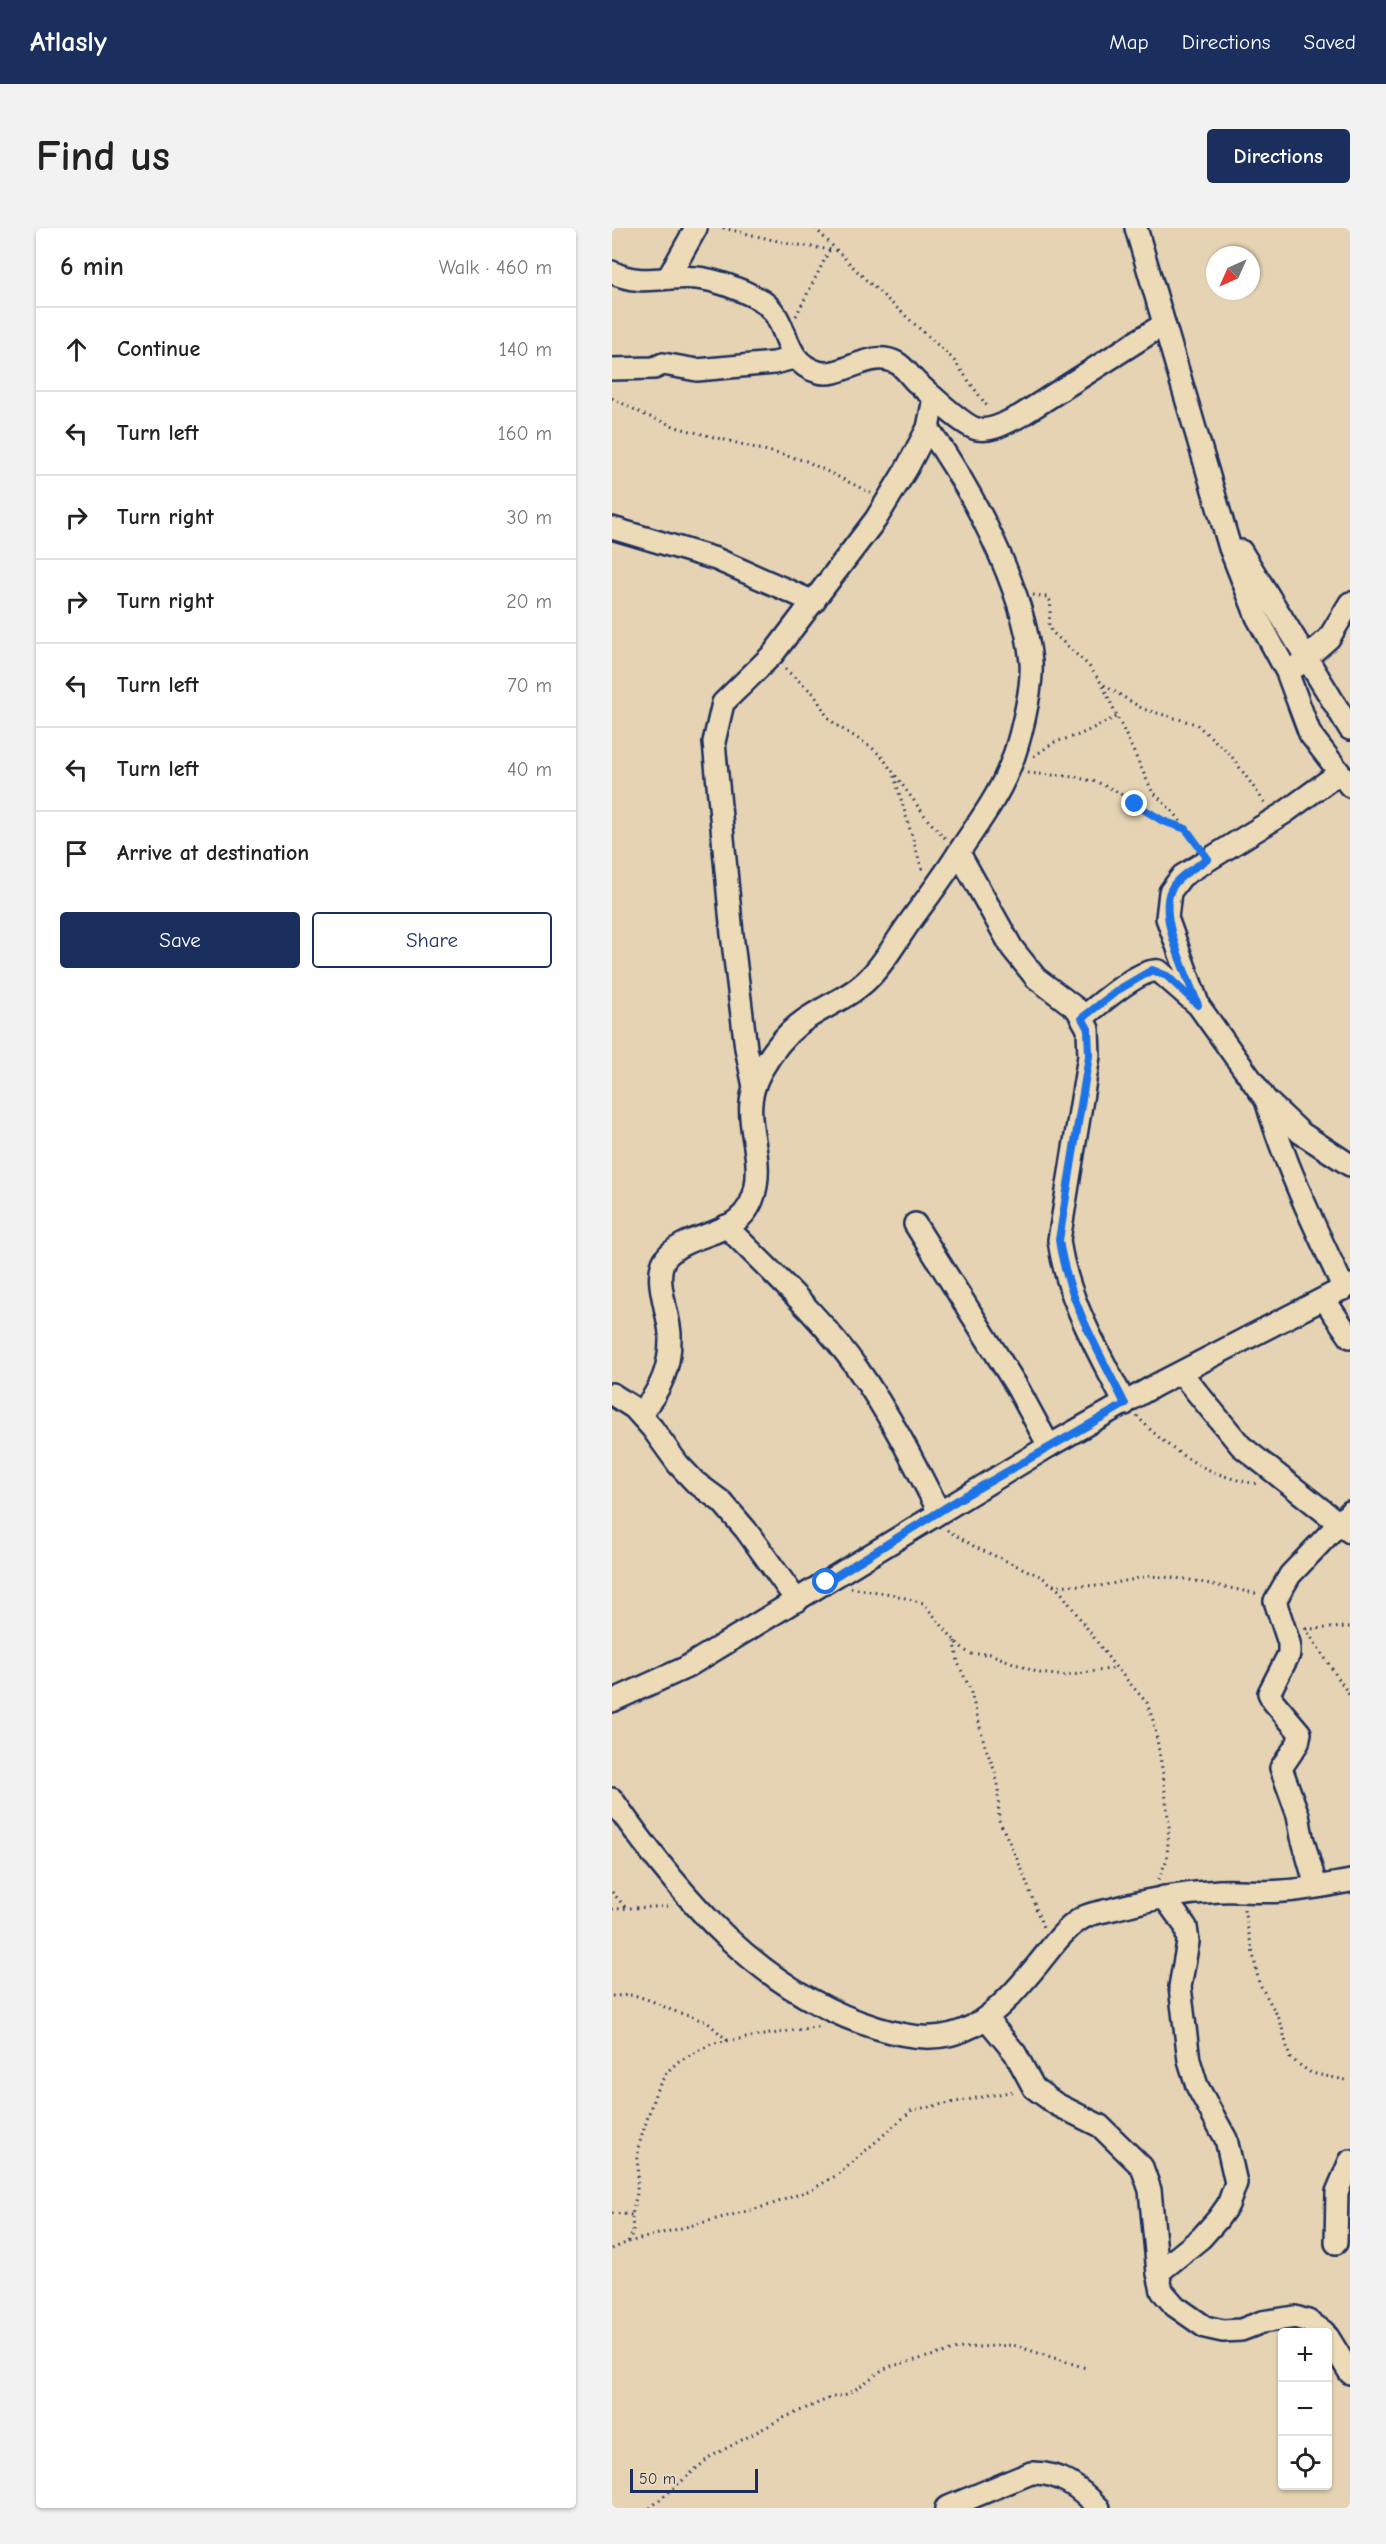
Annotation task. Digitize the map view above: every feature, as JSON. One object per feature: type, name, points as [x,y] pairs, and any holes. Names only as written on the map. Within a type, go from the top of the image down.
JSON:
[{"type":"street","points":[[668,278],[696,228]]},
{"type":"street","points":[[1136,228],[1221,520],[1257,618],[1287,672],[1310,734],[1345,780],[1275,818],[1208,859],[1182,876],[1170,892],[1167,918],[1198,1005]]},
{"type":"street","points":[[612,272],[627,280],[699,278],[758,298],[769,306],[781,321],[794,358],[807,368],[821,373],[835,372],[873,359],[887,359],[898,363],[934,398],[976,429],[1000,425],[1029,410],[1164,324]]},
{"type":"street","points":[[612,369],[654,368],[663,364],[697,370],[774,363],[794,358]]},
{"type":"street","points":[[640,1414],[655,1396],[666,1371],[670,1334],[661,1288],[662,1264],[671,1251],[736,1221],[748,1209],[756,1186],[756,1155],[749,1116],[753,1087],[732,934],[714,742],[723,703],[768,659],[814,602],[887,501],[908,468],[928,428],[934,398]]},
{"type":"street","points":[[753,1087],[762,1069],[798,1025],[858,990],[875,972],[959,853],[1009,771],[1024,717],[1031,666],[1025,626],[1010,579],[951,460],[928,428]]},
{"type":"street","points":[[1221,520],[1350,729]]},
{"type":"street","points":[[612,528],[716,559],[814,602]]},
{"type":"street","points":[[1287,672],[1308,658],[1329,638],[1350,603]]},
{"type":"street","points":[[959,853],[1012,948],[1036,978],[1077,1009],[1088,1029],[1089,1056],[1059,1240],[1063,1267],[1080,1315],[1125,1404]]},
{"type":"street","points":[[1082,1018],[1118,990],[1152,970],[1167,976],[1198,1005],[1266,1100],[1301,1133],[1350,1165]]},
{"type":"street","points":[[612,1701],[685,1668],[1049,1446],[1181,1373],[1347,1287],[1298,1191],[1278,1140],[1266,1100]]},
{"type":"street","points":[[915,1224],[1017,1387],[1049,1446]]},
{"type":"street","points":[[726,1226],[798,1299],[857,1368],[898,1431],[933,1515]]},
{"type":"street","points":[[1324,1299],[1350,1337]]},
{"type":"street","points":[[1181,1373],[1241,1446],[1347,1522],[1290,1575],[1275,1601],[1288,1643],[1289,1654],[1278,1677],[1271,1685],[1269,1693],[1300,1733],[1298,1743],[1281,1767],[1298,1815],[1316,1886]]},
{"type":"street","points":[[612,1394],[634,1408],[678,1464],[695,1482],[722,1502],[746,1530],[797,1601]]},
{"type":"street","points":[[612,1798],[692,1902],[730,1942],[808,2000],[857,2022],[908,2037],[934,2038],[956,2033],[986,2018],[1025,1981],[1066,1931],[1086,1917],[1158,1898],[1240,1891],[1284,1891],[1350,1881]]},
{"type":"street","points":[[1158,1898],[1186,1927],[1188,1942],[1180,1987],[1189,2060],[1197,2086],[1226,2139],[1236,2183],[1228,2205],[1218,2219],[1201,2238],[1158,2273]]},
{"type":"street","points":[[986,2018],[1015,2053],[1034,2088],[1056,2104],[1100,2126],[1142,2167],[1150,2190],[1158,2273],[1162,2290],[1175,2306],[1204,2327],[1223,2331],[1241,2330],[1262,2322],[1294,2317],[1308,2321],[1318,2328]]},
{"type":"street","points":[[1336,2243],[1337,2192],[1350,2161]]},
{"type":"street","points":[[1332,2344],[1350,2373]]},
{"type":"street","points":[[946,2508],[1031,2473],[1042,2473],[1070,2482],[1099,2508]]},
{"type":"path","points":[[723,228],[786,243],[838,251]]},
{"type":"path","points":[[815,228],[865,279],[953,358],[1000,425]]},
{"type":"path","points":[[784,332],[800,311],[830,249]]},
{"type":"path","points":[[612,398],[645,415],[679,428],[806,461],[887,501]]},
{"type":"path","points":[[1010,579],[1034,596],[1047,597],[1051,602],[1048,624],[1052,631],[1089,666],[1102,684],[1152,791],[1176,815],[1208,859]]},
{"type":"path","points":[[768,659],[787,670],[814,694],[827,716],[836,725],[871,747],[928,820],[959,853]]},
{"type":"path","points":[[1102,684],[1143,709],[1196,724],[1230,754],[1275,818]]},
{"type":"path","points":[[1034,756],[1055,742],[1079,735],[1118,716]]},
{"type":"path","points":[[892,771],[913,846],[922,867],[926,900]]},
{"type":"path","points":[[1009,771],[1074,777],[1097,783],[1116,791],[1163,821],[1186,829]]},
{"type":"path","points":[[1125,1404],[1159,1439],[1183,1457],[1204,1468],[1250,1483],[1262,1484]]},
{"type":"path","points":[[933,1515],[975,1547],[1022,1567],[1060,1591],[1117,1668],[1147,1703],[1154,1723],[1169,1826],[1167,1858],[1158,1898]]},
{"type":"path","points":[[1052,1585],[1100,1586],[1150,1576],[1185,1579],[1250,1591],[1275,1601]]},
{"type":"path","points":[[826,1582],[865,1592],[891,1594],[922,1603],[966,1652],[990,1654],[1039,1673],[1065,1676],[1117,1668]]},
{"type":"path","points":[[1299,1620],[1350,1696]]},
{"type":"path","points":[[1306,1629],[1350,1627]]},
{"type":"path","points":[[955,1641],[958,1663],[970,1689],[998,1785],[999,1820],[1022,1870],[1050,1949]]},
{"type":"path","points":[[1240,1891],[1259,1983],[1280,2020],[1290,2058],[1311,2073],[1350,2081]]},
{"type":"path","points":[[612,1892],[627,1909]]},
{"type":"path","points":[[612,1909],[663,1908],[692,1902]]},
{"type":"path","points":[[612,1996],[634,1995],[707,2022],[728,2041]]},
{"type":"path","points":[[628,2242],[633,2232],[632,2215],[637,2193],[638,2148],[656,2091],[667,2072],[679,2061],[713,2043],[822,2026]]},
{"type":"path","points":[[612,2249],[628,2242],[770,2205],[813,2189],[839,2174],[912,2110],[1034,2088]]},
{"type":"path","points":[[612,2213],[632,2215]]},
{"type":"path","points":[[650,2508],[710,2457],[781,2419],[853,2391],[882,2370],[892,2366],[936,2353],[992,2345],[1013,2345],[1086,2368]]},
{"type":"route","points":[[826,1582],[961,1498],[1125,1404],[1080,1315],[1069,1288],[1059,1240],[1089,1056],[1088,1029],[1082,1018],[1118,990],[1152,970],[1167,976],[1198,1005],[1167,918],[1170,892],[1182,876],[1208,859],[1186,829],[1163,821],[1135,804]]}]
